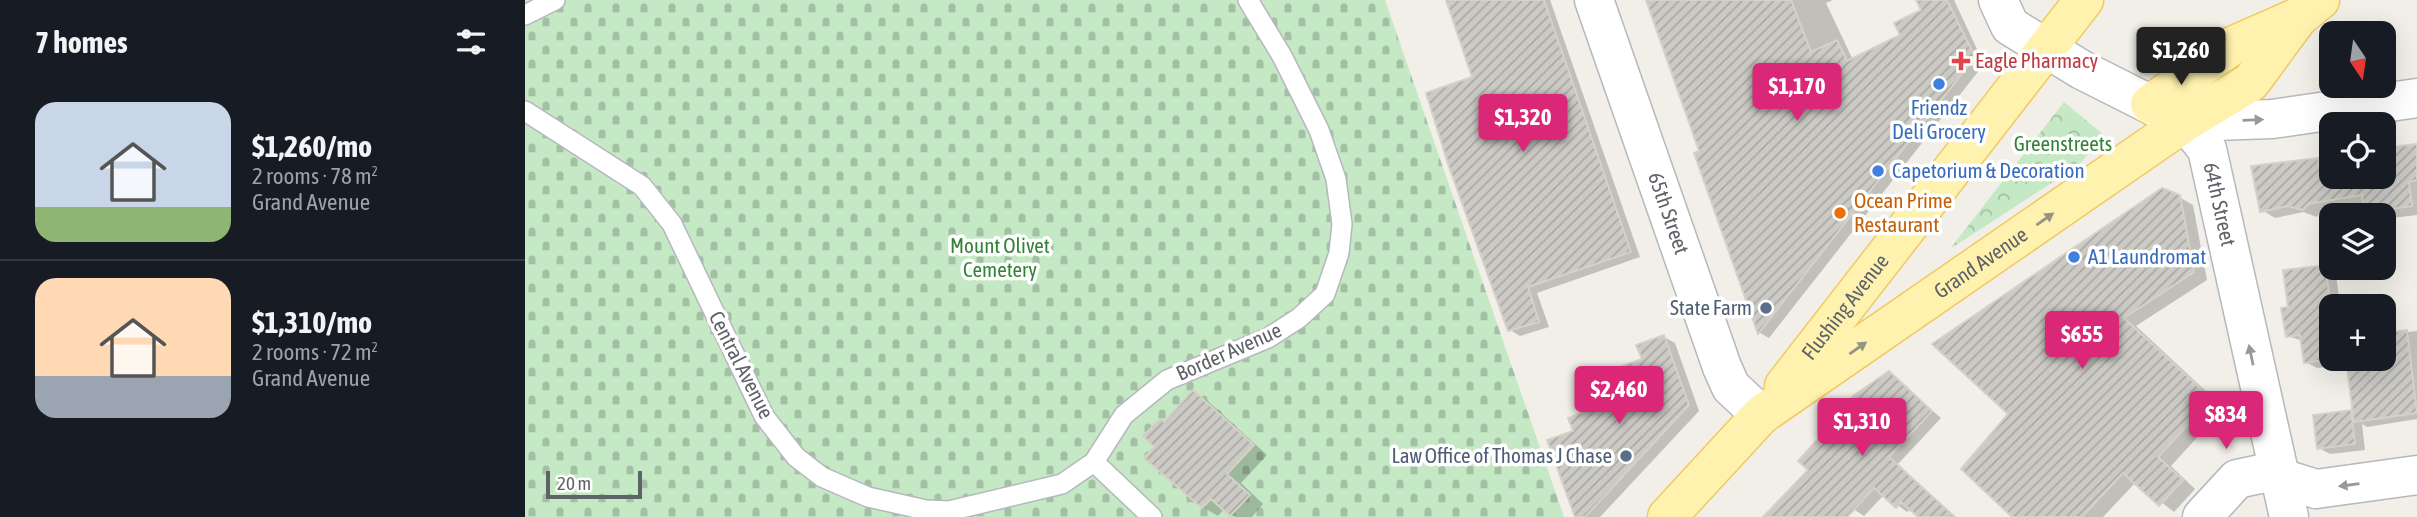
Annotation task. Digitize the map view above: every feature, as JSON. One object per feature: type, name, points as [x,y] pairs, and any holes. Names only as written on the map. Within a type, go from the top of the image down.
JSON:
[{"type":"main road","name":"Flushing Avenue","points":[[1761,415],[2084,0]]},
{"type":"main road","name":"Grand Avenue","points":[[1667,517],[1761,415],[2185,122],[2251,82],[2309,9]]},
{"type":"main road","name":"Grand Avenue","points":[[2150,104],[2231,47],[2309,9]]},
{"type":"street","name":"65th Street","points":[[1594,0],[1722,367],[1731,387],[1761,415]]},
{"type":"street","name":"64th Street","points":[[1998,0],[2010,26],[2185,122],[2207,149],[2289,517]]},
{"type":"street","points":[[2185,122],[2272,119],[2417,98]]},
{"type":"street","points":[[2201,517],[2237,479],[2265,472],[2316,489],[2417,475]]},
{"type":"lane","points":[[525,15],[555,0]]},
{"type":"lane","name":"Border Avenue","points":[[1094,462],[1124,415],[1167,380],[1268,338],[1299,318],[1325,294],[1339,253],[1342,224],[1336,179],[1319,130],[1282,56],[1248,0]]},
{"type":"lane","name":"Central Avenue","points":[[525,111],[642,186],[659,205],[672,224],[764,416],[796,457],[822,477],[868,497],[926,510],[949,511],[1062,484],[1094,462]]},
{"type":"lane","points":[[1094,462],[1152,517]]},
{"type":"path","points":[[2027,139],[2046,153],[2099,139]]},
{"type":"green space","name":"Mount Olivet Cemetery","points":[[525,0],[1385,0],[1564,517],[525,517]]},
{"type":"green space","name":"Greenstreets","points":[[2064,102],[2104,135],[2079,165],[1950,249]]},
{"type":"building","points":[[1446,0],[1544,0],[1631,252],[1528,287],[1539,322],[1508,331],[1448,164],[1426,93],[1472,77]]},
{"type":"building","points":[[1646,0],[1791,0],[1811,52],[1837,40],[1847,61],[1900,35],[1894,23],[1921,10],[1916,0],[1947,0],[1975,57],[1758,334],[1694,153],[1699,151]]},
{"type":"building","points":[[2417,144],[2417,180],[2409,182],[2412,206],[2396,208],[2396,203],[2363,203],[2362,195],[2308,204],[2303,210],[2288,206],[2260,212],[2251,166],[2318,158],[2319,189],[2396,189],[2396,146]]},
{"type":"building","points":[[2162,188],[2180,195],[2194,272],[2124,318],[2212,399],[2158,457],[2183,480],[2159,506],[2123,473],[2082,517],[2012,517],[1961,469],[2008,414],[1932,344]]},
{"type":"building","points":[[2319,266],[2319,280],[2327,280],[2329,294],[2319,294],[2319,361],[2304,363],[2300,335],[2286,337],[2281,308],[2288,307],[2283,270]]},
{"type":"building","points":[[2407,330],[2417,413],[2354,422],[2348,371],[2396,371],[2396,331]]},
{"type":"building","points":[[1664,335],[1689,405],[1585,517],[1575,517],[1547,440],[1573,431],[1568,418],[1597,407],[1592,393],[1619,383],[1614,369],[1642,359],[1636,345]]},
{"type":"building","points":[[1889,371],[1932,411],[1889,457],[1955,517],[1918,517],[1901,502],[1896,508],[1874,488],[1847,517],[1763,517],[1808,470],[1798,461],[1817,440],[1822,444],[1853,396]]},
{"type":"building","points":[[1193,390],[1254,445],[1227,474],[1250,495],[1230,516],[1211,499],[1202,508],[1144,458],[1154,447],[1143,436],[1160,419],[1164,422]]},
{"type":"building","points":[[2351,410],[2355,444],[2317,449],[2313,415]]},
{"type":"place","name":"Eagle Pharmacy","points":[[1961,61]]},
{"type":"place","name":"Friendz Deli Grocery","points":[[1939,84]]},
{"type":"place","name":"Capetorium & Decoration","points":[[1878,171]]},
{"type":"place","name":"Ocean Prime Restaurant","points":[[1840,213]]},
{"type":"place","name":"A1 Laundromat","points":[[2074,257]]},
{"type":"place","name":"State Farm","points":[[1766,308]]},
{"type":"place","name":"Law Office of Thomas J Chase","points":[[1626,456]]}]
